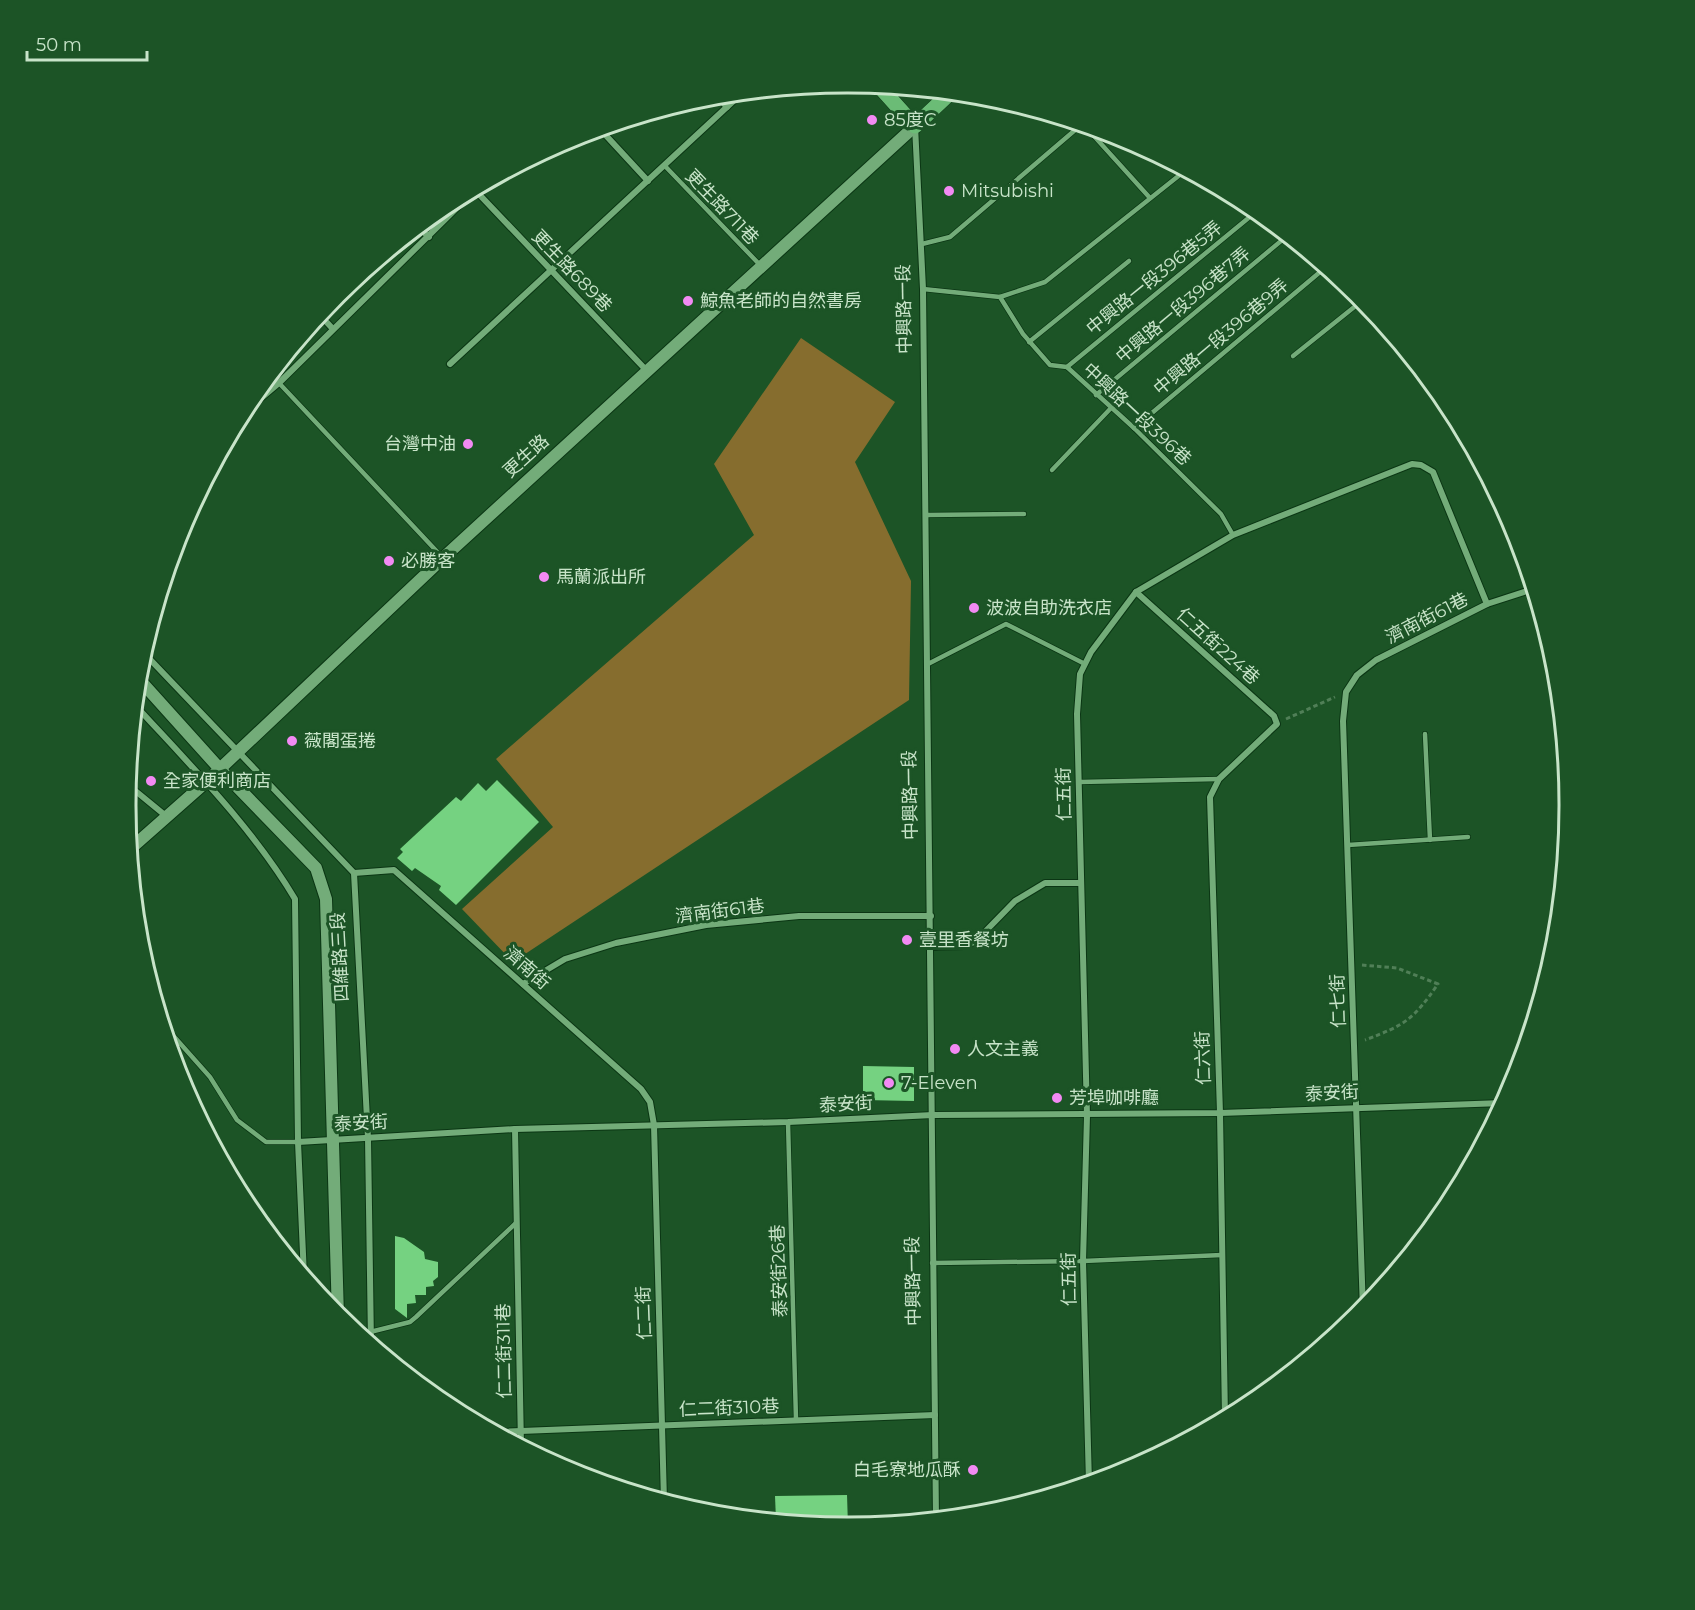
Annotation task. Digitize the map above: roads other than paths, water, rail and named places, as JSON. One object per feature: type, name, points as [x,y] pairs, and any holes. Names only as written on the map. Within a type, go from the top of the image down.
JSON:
[{"type":"main road","points":[[887,95],[915,126]]},
{"type":"main road","name":"更生路","points":[[915,126],[943,100]]},
{"type":"street","points":[[450,364],[731,103]]},
{"type":"street","name":"中興路一段","points":[[915,126],[923,289],[936,1511]]},
{"type":"street","name":"更生路","points":[[137,843],[238,753],[443,558],[915,126]]},
{"type":"street","points":[[606,136],[648,181]]},
{"type":"street","name":"更生路689巷","points":[[481,194],[648,372]]},
{"type":"street","points":[[272,387],[453,212]]},
{"type":"street","points":[[424,233],[429,237]]},
{"type":"street","points":[[326,321],[332,328]]},
{"type":"street","name":"仁五街","points":[[1089,1474],[1083,1261],[1087,1116],[1077,714],[1080,674],[1136,592],[1233,536],[1412,464],[1421,465],[1433,472],[1487,604]]},
{"type":"street","name":"濟南街61巷","points":[[1346,692],[1357,675],[1376,660],[1487,604],[1526,591]]},
{"type":"street","name":"仁五街224巷","points":[[1136,592],[1274,716],[1276,724]]},
{"type":"street","points":[[150,660],[354,873]]},
{"type":"street","name":"四維路三段","points":[[146,687],[219,768],[316,868],[326,899],[339,1302]]},
{"type":"street","name":"仁七街","points":[[1346,692],[1343,721],[1362,1296]]},
{"type":"street","points":[[142,713],[206,782],[277,869],[295,898],[298,1142],[303,1263]]},
{"type":"street","name":"仁六街","points":[[1225,1409],[1220,1113],[1210,797],[1219,779],[1276,724]]},
{"type":"street","points":[[136,791],[166,816]]},
{"type":"street","name":"濟南街","points":[[354,873],[394,870],[641,1089],[650,1102],[654,1125]]},
{"type":"street","name":"四維路三段","points":[[354,873],[368,1138],[370,1332]]},
{"type":"street","points":[[931,947],[964,946],[975,942],[1015,901],[1046,883],[1081,883]]},
{"type":"street","name":"濟南街61巷","points":[[523,984],[565,960],[616,943],[706,925],[799,916],[931,916]]},
{"type":"street","name":"泰安街","points":[[298,1142],[514,1129],[788,1122],[933,1115],[1087,1116],[1493,1103]]},
{"type":"street","name":"仁二街","points":[[654,1125],[664,1493]]},
{"type":"street","name":"仁二街311巷","points":[[514,1129],[520,1437]]},
{"type":"street","name":"仁二街310巷","points":[[662,1425],[935,1415]]},
{"type":"street","points":[[508,1431],[662,1425]]},
{"type":"lane","points":[[922,244],[950,237],[1075,131]]},
{"type":"lane","points":[[1094,137],[1150,198]]},
{"type":"lane","name":"更生路711巷","points":[[664,165],[761,267]]},
{"type":"lane","points":[[923,289],[1000,297],[1045,282],[1180,175]]},
{"type":"lane","name":"中興路一段396巷5弄","points":[[1067,367],[1249,217]]},
{"type":"lane","name":"中興路一段396巷7弄","points":[[1096,396],[1282,241]]},
{"type":"lane","points":[[1029,342],[1129,261]]},
{"type":"lane","name":"中興路一段396巷9弄","points":[[1134,428],[1320,272]]},
{"type":"lane","name":"中興路一段396巷","points":[[1000,297],[1029,342],[1050,365],[1067,367],[1096,396],[1134,428],[1221,514],[1233,536]]},
{"type":"lane","points":[[1293,356],[1355,306]]},
{"type":"lane","points":[[279,382],[443,558]]},
{"type":"lane","points":[[1052,471],[1111,408]]},
{"type":"lane","points":[[926,515],[1024,514]]},
{"type":"lane","points":[[928,664],[1006,624],[1085,664]]},
{"type":"lane","points":[[1425,734],[1430,840]]},
{"type":"lane","points":[[1079,782],[1219,779]]},
{"type":"lane","points":[[1348,845],[1468,837]]},
{"type":"lane","points":[[174,1036],[210,1077],[237,1120],[266,1142],[298,1142]]},
{"type":"lane","name":"泰安街26巷","points":[[788,1122],[796,1420]]},
{"type":"lane","points":[[370,1332],[410,1322],[516,1223]]},
{"type":"lane","points":[[932,1263],[1083,1261],[1222,1255]]},
{"type":"place","name":"85度C","points":[[872,120]]},
{"type":"place","name":"Mitsubishi","points":[[949,191]]},
{"type":"place","name":"鯨魚老師的自然書房","points":[[688,301]]},
{"type":"place","name":"台灣中油","points":[[468,444]]},
{"type":"place","name":"必勝客","points":[[389,561]]},
{"type":"place","name":"馬蘭派出所","points":[[544,577]]},
{"type":"place","name":"波波自助洗衣店","points":[[974,608]]},
{"type":"place","name":"薇閣蛋捲","points":[[292,741]]},
{"type":"place","name":"全家便利商店","points":[[151,781]]},
{"type":"place","name":"壹里香餐坊","points":[[907,940]]},
{"type":"place","name":"人文主義","points":[[955,1049]]},
{"type":"place","name":"7-Eleven","points":[[889,1083]]},
{"type":"place","name":"芳埠咖啡廳","points":[[1057,1098]]},
{"type":"place","name":"白毛寮地瓜酥","points":[[973,1470]]}]
